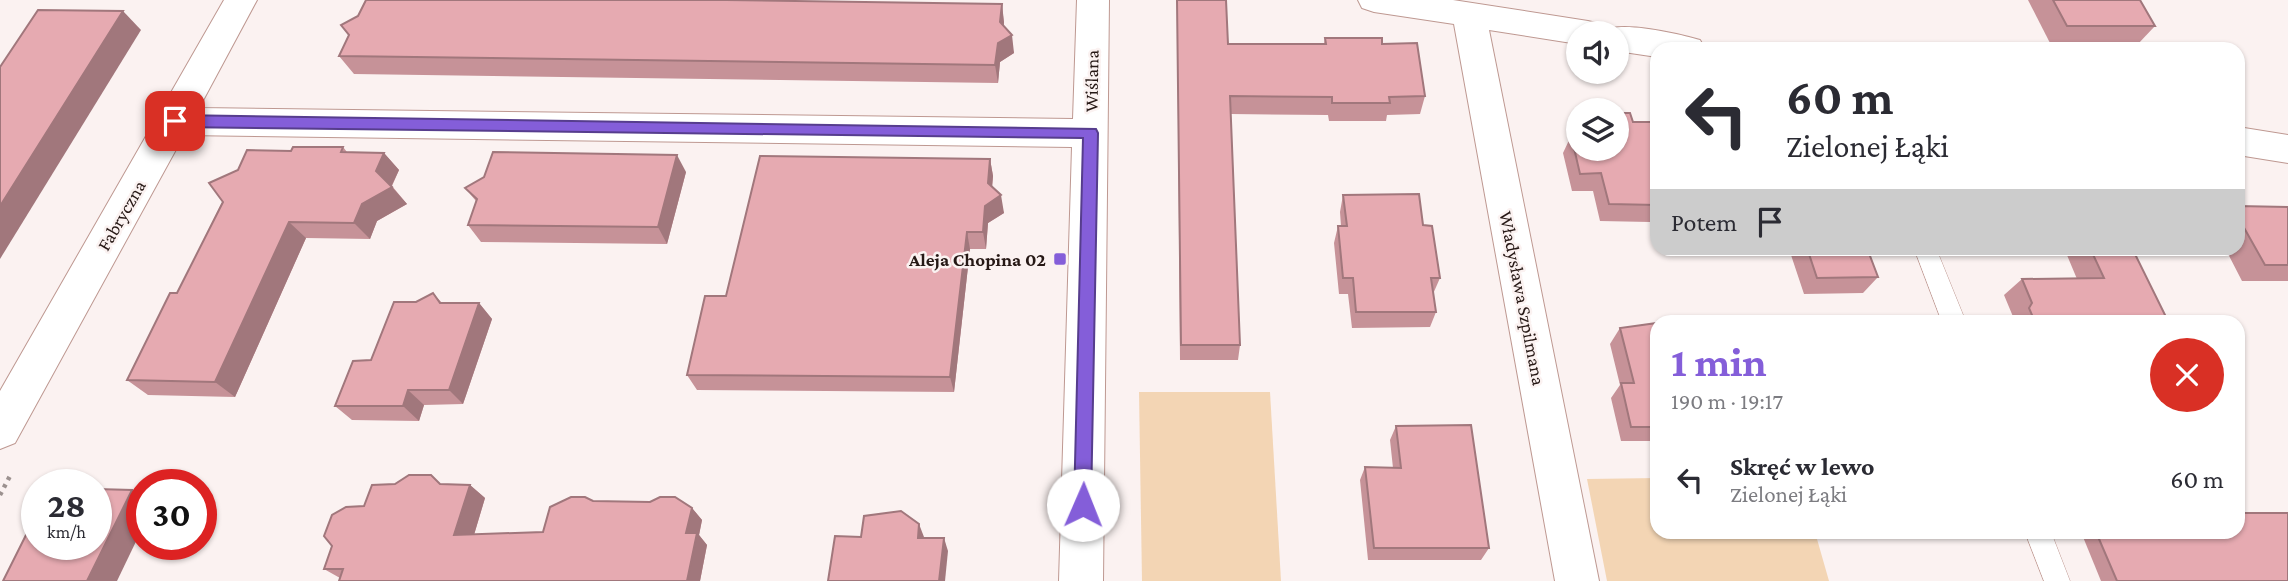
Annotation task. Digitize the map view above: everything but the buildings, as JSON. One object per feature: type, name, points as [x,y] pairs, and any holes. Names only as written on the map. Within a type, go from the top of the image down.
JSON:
[{"type":"street","name":"Fabryczna","points":[[0,430],[241,0]]},
{"type":"street","name":"Wiślana","points":[[1081,581],[1093,0]]},
{"type":"street","points":[[1374,0],[1566,30]]},
{"type":"street","name":"Władysława Szpilmana","points":[[1469,15],[1577,581]]},
{"type":"street","points":[[1629,40],[1650,43]]},
{"type":"street","points":[[175,121],[1091,133]]},
{"type":"street","points":[[2245,142],[2288,149]]},
{"type":"lane","points":[[1928,256],[1951,315]]},
{"type":"lane","points":[[2041,539],[2057,581]]},
{"type":"shaded area","points":[[1139,392],[1270,392],[1281,581],[1142,581]]},
{"type":"shaded area","points":[[1650,478],[1650,539],[1817,539],[1829,581],[1607,581],[1587,479]]},
{"type":"place","name":"Aleja Chopina 02","points":[[1060,259]]},
{"type":"route","points":[[175,121],[220,124],[1091,133],[1083,505]]}]
